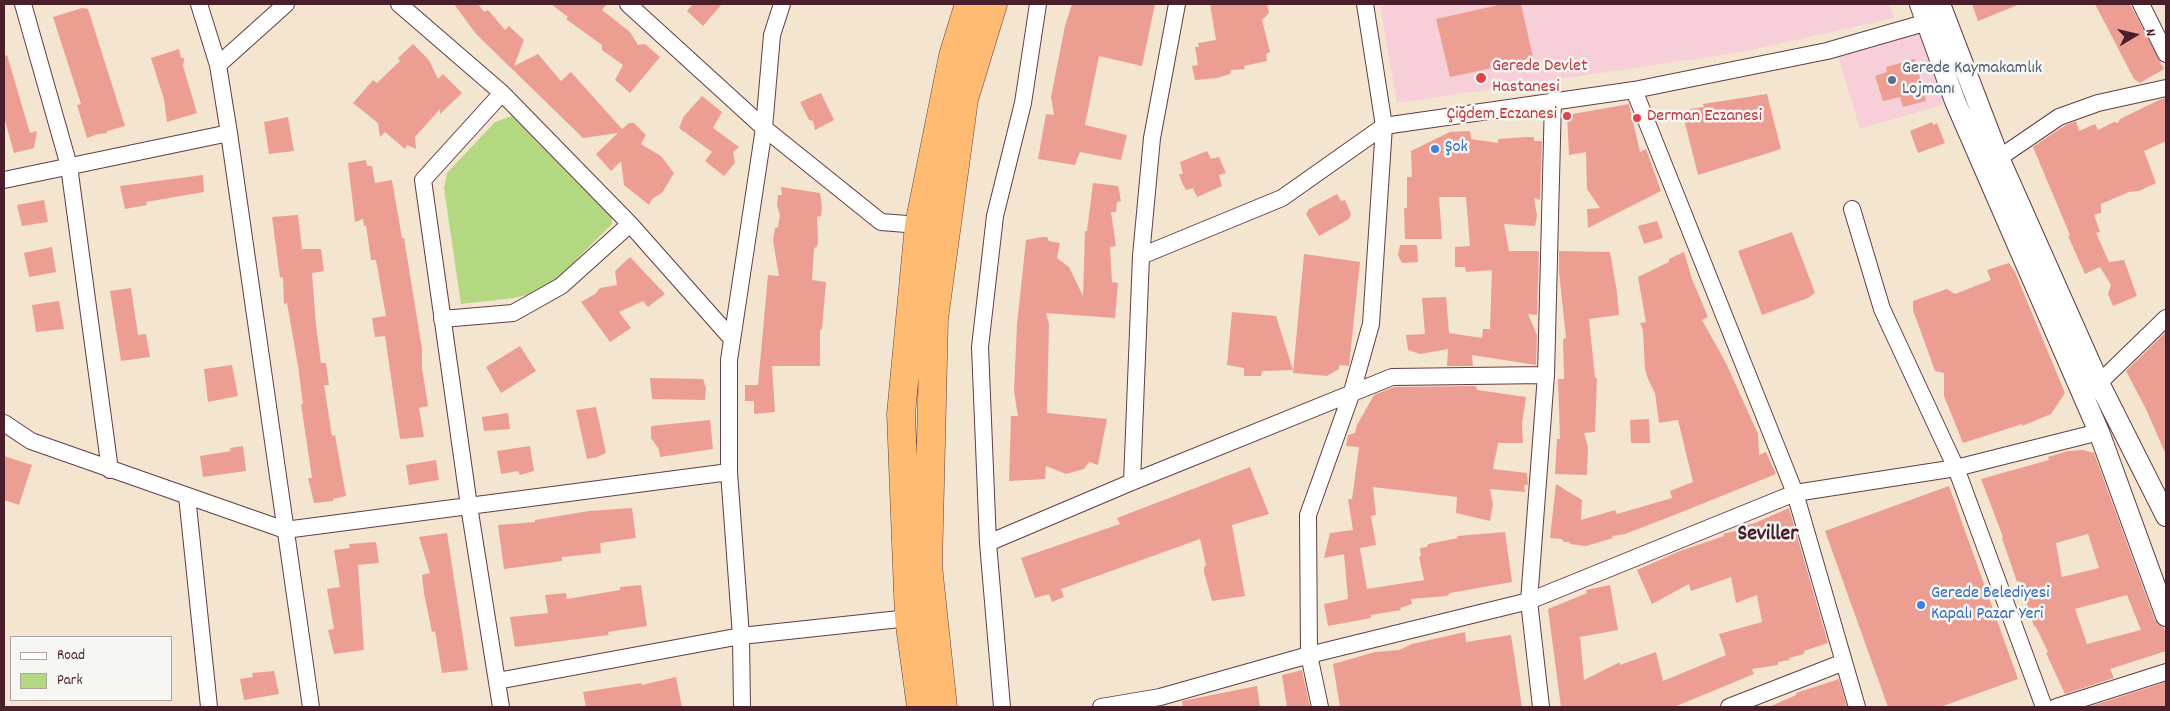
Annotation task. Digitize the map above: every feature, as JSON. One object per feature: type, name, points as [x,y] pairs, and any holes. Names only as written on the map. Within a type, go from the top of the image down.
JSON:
[{"type":"highway","points":[[921,707],[909,618],[901,414],[919,225],[953,56],[969,4]]},
{"type":"highway","points":[[944,707],[928,566],[934,319],[964,100],[993,4]]},
{"type":"street","points":[[23,4],[68,166],[110,470]]},
{"type":"street","points":[[199,4],[218,65],[229,133],[311,707]]},
{"type":"street","points":[[218,65],[286,4]]},
{"type":"street","points":[[400,4],[502,94],[630,224],[732,340]]},
{"type":"street","points":[[628,4],[764,128],[881,222],[919,225]]},
{"type":"street","points":[[742,707],[741,636],[729,472],[729,360],[764,128],[772,35],[782,4]]},
{"type":"street","points":[[1002,707],[988,543],[980,347],[995,216],[1023,103],[1038,4]]},
{"type":"street","points":[[1132,482],[1141,256],[1152,138],[1178,4]]},
{"type":"street","points":[[1320,707],[1309,655],[1308,515],[1352,392],[1371,324],[1384,126],[1365,4]]},
{"type":"street","points":[[2141,4],[2166,54]]},
{"type":"street","points":[[1141,256],[1282,198],[1384,126],[1552,100],[1634,90],[1827,51],[1933,12]]},
{"type":"street","points":[[1933,12],[2099,383],[2165,508]]},
{"type":"street","points":[[1933,12],[1955,101],[2099,432],[2166,616]]},
{"type":"street","points":[[1999,158],[2059,117],[2098,103],[2166,88]]},
{"type":"street","points":[[1634,90],[1795,493],[1857,707]]},
{"type":"street","points":[[501,707],[469,506],[423,180],[502,94]]},
{"type":"street","points":[[1541,707],[1529,601],[1546,375],[1552,100]]},
{"type":"street","points":[[4,180],[229,133]]},
{"type":"street","points":[[1852,209],[1882,309],[1956,468],[2044,707]]},
{"type":"street","points":[[442,319],[513,313],[561,286],[630,224]]},
{"type":"street","points":[[2087,404],[2099,383],[2166,318]]},
{"type":"street","points":[[988,543],[1132,482],[1392,377],[1546,375]]},
{"type":"street","points":[[4,423],[31,441],[285,530],[729,472]]},
{"type":"street","points":[[1101,707],[1161,702],[1309,655],[1529,601],[1795,493],[1956,468],[2099,432]]},
{"type":"street","points":[[187,496],[209,707]]},
{"type":"street","points":[[497,681],[741,636],[909,618]]},
{"type":"street","points":[[1729,707],[1844,662]]},
{"type":"street","points":[[2056,707],[2166,672]]},
{"type":"shaded area","name":"Gerede Devlet Hastanesi","points":[[1380,4],[1889,4],[1894,18],[1742,52],[1397,103]]},
{"type":"shaded area","name":"Gerede Kaymakamlık Lojmanı","points":[[1924,32],[1945,104],[1860,129],[1838,57]]},
{"type":"green space","points":[[512,116],[612,217],[612,224],[558,278],[534,293],[514,298],[461,304],[444,188],[447,173],[495,122]]},
{"type":"building","points":[[454,4],[478,4],[484,12],[488,10],[505,30],[509,26],[524,40],[514,66],[538,54],[561,81],[571,72],[622,129],[629,123],[634,123],[646,135],[641,144],[661,156],[674,173],[662,193],[652,199],[649,205],[624,185],[621,161],[611,171],[596,154],[618,133],[583,138],[476,34]]},
{"type":"building","points":[[551,4],[607,4],[602,10],[630,32],[638,45],[645,44],[660,57],[630,93],[615,80],[623,65],[602,50],[602,45],[566,19],[568,17]]},
{"type":"building","points":[[693,4],[722,4],[703,26],[687,11]]},
{"type":"building","points":[[1072,4],[1155,4],[1142,66],[1099,56],[1085,125],[1127,135],[1121,160],[1080,152],[1075,165],[1038,159],[1046,114],[1054,115],[1051,97],[1065,26]]},
{"type":"building","points":[[1210,4],[1267,4],[1269,13],[1262,20],[1270,52],[1266,54],[1267,61],[1244,66],[1245,69],[1231,70],[1230,74],[1217,78],[1195,80],[1192,66],[1198,65],[1195,47],[1199,47],[1198,43],[1216,40]]},
{"type":"building","points":[[1503,4],[1521,4],[1533,57],[1511,64],[1450,77],[1436,19]]},
{"type":"building","points":[[1972,4],[2020,4],[1978,21]]},
{"type":"building","points":[[2095,4],[2130,4],[2164,69],[2140,83],[2134,79]]},
{"type":"building","points":[[82,8],[88,9],[125,126],[87,138],[77,105],[81,104],[53,17]]},
{"type":"building","points":[[413,44],[429,60],[438,79],[443,74],[462,93],[440,114],[440,109],[415,137],[416,149],[407,145],[405,149],[385,132],[380,137],[378,123],[353,103],[373,80],[377,83],[400,61],[398,58]]},
{"type":"building","points":[[179,49],[181,58],[184,58],[183,66],[197,113],[167,122],[164,99],[151,58]]},
{"type":"building","points":[[7,55],[30,133],[37,131],[34,148],[14,153],[4,117],[4,56]]},
{"type":"building","name":"Gerede Kaymakamlık Lojmanı","points":[[1915,59],[1926,101],[1903,107],[1900,97],[1883,101],[1875,76],[1887,72],[1886,67]]},
{"type":"building","points":[[821,93],[834,120],[815,130],[813,121],[809,120],[800,102]]},
{"type":"building","points":[[1767,94],[1781,149],[1698,175],[1683,115],[1690,113],[1690,109],[1704,107],[1703,104]]},
{"type":"building","points":[[702,96],[722,112],[713,128],[739,147],[733,152],[735,163],[724,176],[705,161],[712,152],[679,128],[684,116]]},
{"type":"building","points":[[2166,98],[2166,141],[2144,151],[2156,183],[2101,204],[2101,213],[2094,215],[2100,232],[2096,233],[2109,262],[2124,260],[2137,296],[2113,306],[2108,294],[2111,285],[2100,267],[2085,274],[2033,147],[2064,126],[2076,121],[2079,131],[2095,124],[2098,130],[2114,122],[2118,123],[2120,119]]},
{"type":"building","points":[[1629,104],[1640,152],[1646,149],[1661,191],[1588,228],[1587,209],[1600,208],[1587,189],[1586,152],[1569,155],[1567,115]]},
{"type":"building","points":[[288,117],[294,151],[269,154],[264,122]]},
{"type":"building","points":[[1932,122],[1933,125],[1937,123],[1945,143],[1918,153],[1910,131]]},
{"type":"building","points":[[1470,131],[1471,139],[1498,143],[1498,139],[1526,137],[1534,137],[1534,141],[1542,141],[1540,200],[1534,198],[1537,216],[1535,226],[1504,224],[1509,251],[1539,251],[1537,315],[1528,314],[1537,335],[1536,365],[1472,355],[1473,366],[1447,366],[1448,349],[1420,354],[1408,350],[1406,335],[1425,334],[1422,298],[1446,297],[1449,333],[1482,338],[1483,329],[1490,329],[1492,270],[1466,272],[1465,267],[1455,267],[1455,247],[1470,246],[1466,197],[1439,197],[1442,239],[1405,239],[1404,208],[1407,208],[1407,177],[1412,177],[1411,151],[1450,132]]},
{"type":"building","points":[[1207,151],[1211,159],[1219,157],[1226,173],[1219,175],[1222,186],[1197,197],[1193,188],[1186,190],[1182,183],[1179,174],[1183,174],[1180,162]]},
{"type":"building","points":[[366,160],[367,166],[372,166],[375,183],[392,180],[402,238],[404,238],[422,349],[422,368],[428,406],[419,408],[424,437],[400,439],[385,336],[375,337],[372,318],[386,316],[376,260],[371,260],[366,225],[364,226],[363,219],[355,222],[348,163]]},
{"type":"building","points":[[203,175],[204,192],[146,202],[147,205],[125,209],[120,186]]},
{"type":"building","points":[[1093,183],[1118,186],[1121,201],[1117,202],[1116,212],[1111,212],[1116,246],[1110,247],[1112,282],[1118,283],[1115,318],[1046,313],[1049,324],[1047,413],[1107,419],[1098,465],[1089,462],[1084,469],[1066,474],[1046,466],[1045,479],[1009,481],[1011,416],[1018,416],[1014,391],[1017,324],[1026,240],[1047,237],[1049,241],[1060,243],[1057,258],[1069,267],[1083,296],[1085,231],[1087,231]]},
{"type":"building","points":[[781,187],[820,193],[822,207],[821,216],[817,217],[818,242],[817,247],[814,248],[812,280],[826,282],[822,329],[820,330],[820,366],[772,366],[775,412],[754,414],[754,401],[745,401],[745,385],[758,385],[768,275],[779,276],[773,241],[780,215],[777,205],[778,195],[782,195]]},
{"type":"building","points":[[1337,194],[1341,201],[1345,200],[1351,214],[1349,219],[1319,236],[1306,214],[1309,209]]},
{"type":"building","points":[[44,200],[48,222],[22,226],[17,205]]},
{"type":"building","points":[[298,215],[302,249],[321,249],[324,271],[312,273],[316,325],[321,363],[326,363],[329,385],[324,385],[332,436],[335,435],[346,496],[333,499],[333,501],[314,503],[308,478],[312,478],[301,404],[303,404],[298,366],[287,303],[284,304],[283,277],[280,278],[272,217]]},
{"type":"building","points":[[1657,221],[1663,238],[1644,244],[1638,226]]},
{"type":"building","points":[[1792,232],[1815,293],[1808,298],[1762,315],[1738,251]]},
{"type":"building","points":[[1400,245],[1417,245],[1418,262],[1402,263],[1398,255]]},
{"type":"building","points":[[52,247],[56,272],[29,277],[24,253]]},
{"type":"building","points":[[1559,251],[1610,252],[1617,292],[1619,315],[1589,319],[1595,378],[1597,378],[1595,432],[1584,433],[1588,447],[1587,475],[1555,474],[1557,439],[1560,439],[1558,379],[1564,379],[1563,339],[1566,338],[1559,272]]},
{"type":"building","points":[[1684,252],[1692,279],[1708,317],[1702,320],[1726,363],[1758,434],[1759,455],[1766,452],[1776,474],[1625,534],[1612,536],[1613,538],[1586,546],[1570,544],[1570,542],[1564,542],[1562,539],[1550,538],[1556,484],[1582,500],[1581,520],[1615,510],[1617,514],[1672,498],[1670,491],[1693,482],[1678,420],[1659,423],[1655,393],[1645,369],[1643,330],[1640,323],[1646,322],[1638,277],[1669,262],[1669,259]]},
{"type":"building","points":[[1304,254],[1360,262],[1349,366],[1339,365],[1339,369],[1327,376],[1293,373]]},
{"type":"building","points":[[630,257],[665,294],[648,307],[643,301],[619,312],[631,328],[610,342],[581,302],[595,294],[600,288],[617,285],[615,271]]},
{"type":"building","points":[[2009,263],[2015,272],[2065,393],[2051,414],[2022,426],[2022,424],[1963,443],[1944,396],[1944,373],[1935,371],[1913,310],[1913,301],[1947,289],[1955,294],[1991,280],[1987,270]]},
{"type":"building","points":[[131,288],[138,335],[146,334],[150,357],[121,361],[110,291]]},
{"type":"building","points":[[59,301],[64,329],[36,332],[32,305]]},
{"type":"building","points":[[1232,312],[1276,316],[1293,370],[1262,371],[1261,376],[1244,376],[1244,368],[1227,365]]},
{"type":"building","points":[[2166,332],[2166,455],[2146,409],[2126,371]]},
{"type":"building","points":[[520,346],[536,371],[501,393],[486,367]]},
{"type":"building","points":[[232,365],[238,396],[208,402],[204,369]]},
{"type":"building","points":[[650,378],[703,379],[706,388],[705,400],[652,399]]},
{"type":"building","points":[[1476,386],[1477,390],[1526,397],[1522,424],[1523,443],[1498,443],[1493,469],[1527,473],[1528,485],[1524,485],[1525,492],[1490,489],[1493,504],[1490,521],[1456,513],[1457,497],[1373,487],[1376,515],[1371,516],[1376,545],[1360,548],[1367,589],[1424,580],[1419,557],[1421,556],[1420,548],[1427,547],[1428,544],[1458,538],[1457,536],[1505,532],[1512,582],[1450,593],[1447,596],[1411,599],[1412,604],[1400,608],[1401,610],[1371,615],[1371,618],[1328,626],[1324,604],[1348,599],[1344,554],[1324,558],[1330,533],[1353,530],[1348,499],[1352,499],[1359,447],[1346,446],[1348,435],[1355,433],[1357,425],[1374,395],[1394,387]]},
{"type":"building","points":[[596,407],[606,453],[587,459],[576,410]]},
{"type":"building","points":[[508,413],[510,429],[484,431],[482,417]]},
{"type":"building","points":[[1649,419],[1650,443],[1631,443],[1630,420]]},
{"type":"building","points":[[710,420],[713,449],[660,457],[659,449],[651,438],[651,426]]},
{"type":"building","points":[[243,446],[246,471],[203,477],[200,456],[231,451],[230,448]]},
{"type":"building","points":[[530,446],[534,471],[520,475],[518,471],[501,474],[497,451]]},
{"type":"building","points":[[2083,450],[2094,453],[2155,620],[2164,628],[2166,651],[2110,669],[2114,678],[2065,694],[2046,653],[2048,652],[2034,626],[2020,581],[2017,582],[2003,537],[1981,479],[2049,460],[2048,457],[2068,451]],"holes":[[[2088,534],[2099,568],[2062,577],[2056,543]],[[2127,595],[2141,630],[2087,644],[2075,609]]]},
{"type":"building","points":[[4,456],[32,465],[19,505],[4,500]]},
{"type":"building","points":[[436,460],[439,480],[409,485],[406,465]]},
{"type":"building","points":[[1250,467],[1269,514],[1232,525],[1245,596],[1212,601],[1204,572],[1206,565],[1200,539],[1061,589],[1064,597],[1052,602],[1049,594],[1035,598],[1021,558],[1120,524],[1117,518]]},
{"type":"building","name":"Gerede Belediyesi Kapalı Pazar Yeri","points":[[1949,486],[2018,679],[1940,707],[1888,707],[1825,531]]},
{"type":"building","points":[[632,508],[636,538],[600,543],[601,553],[562,557],[562,561],[504,569],[498,525],[535,522],[535,520],[589,511]]},
{"type":"building","points":[[1789,508],[1828,643],[1804,651],[1804,654],[1789,658],[1790,660],[1778,662],[1778,665],[1752,669],[1754,674],[1674,707],[1561,707],[1548,609],[1587,593],[1586,590],[1610,585],[1618,630],[1580,637],[1584,680],[1620,662],[1620,665],[1656,652],[1663,681],[1726,655],[1719,634],[1762,622],[1757,595],[1736,603],[1731,577],[1691,591],[1689,584],[1652,604],[1637,570]]},
{"type":"building","points":[[447,533],[468,670],[442,673],[435,631],[432,632],[424,593],[422,575],[430,573],[419,537]]},
{"type":"building","points":[[376,542],[379,563],[358,565],[364,650],[334,654],[328,630],[334,629],[327,589],[340,587],[334,550],[350,548],[349,544]]},
{"type":"building","points":[[641,585],[647,626],[608,632],[609,635],[515,647],[510,617],[548,613],[545,595],[566,593],[567,599],[620,590],[620,587]]},
{"type":"building","points":[[1465,632],[1466,642],[1511,635],[1522,707],[1340,707],[1333,664],[1375,652],[1399,650],[1412,644]]},
{"type":"building","points":[[1302,670],[1310,707],[1287,707],[1282,675]]},
{"type":"building","points":[[274,671],[279,694],[244,700],[240,679],[253,677],[252,673]]},
{"type":"building","points":[[676,677],[682,707],[586,707],[583,692],[641,683],[642,685]]},
{"type":"building","points":[[1839,679],[1847,707],[1769,707],[1796,695],[1796,693]]},
{"type":"building","points":[[2166,682],[2166,707],[2088,707]]},
{"type":"building","points":[[1257,686],[1260,707],[1183,707],[1182,701]]},
{"type":"place","name":"Gerede Devlet Hastanesi","points":[[1481,78]]},
{"type":"place","name":"Gerede Kaymakamlık Lojmanı","points":[[1892,80]]},
{"type":"place","name":"Çiğdem Eczanesi","points":[[1567,116]]},
{"type":"place","name":"Derman Eczanesi","points":[[1637,118]]},
{"type":"place","name":"Şok","points":[[1435,149]]},
{"type":"place","name":"Gerede Belediyesi Kapalı Pazar Yeri","points":[[1921,605]]},
{"type":"district","name":"Seviller","points":[[1768,536]]}]
